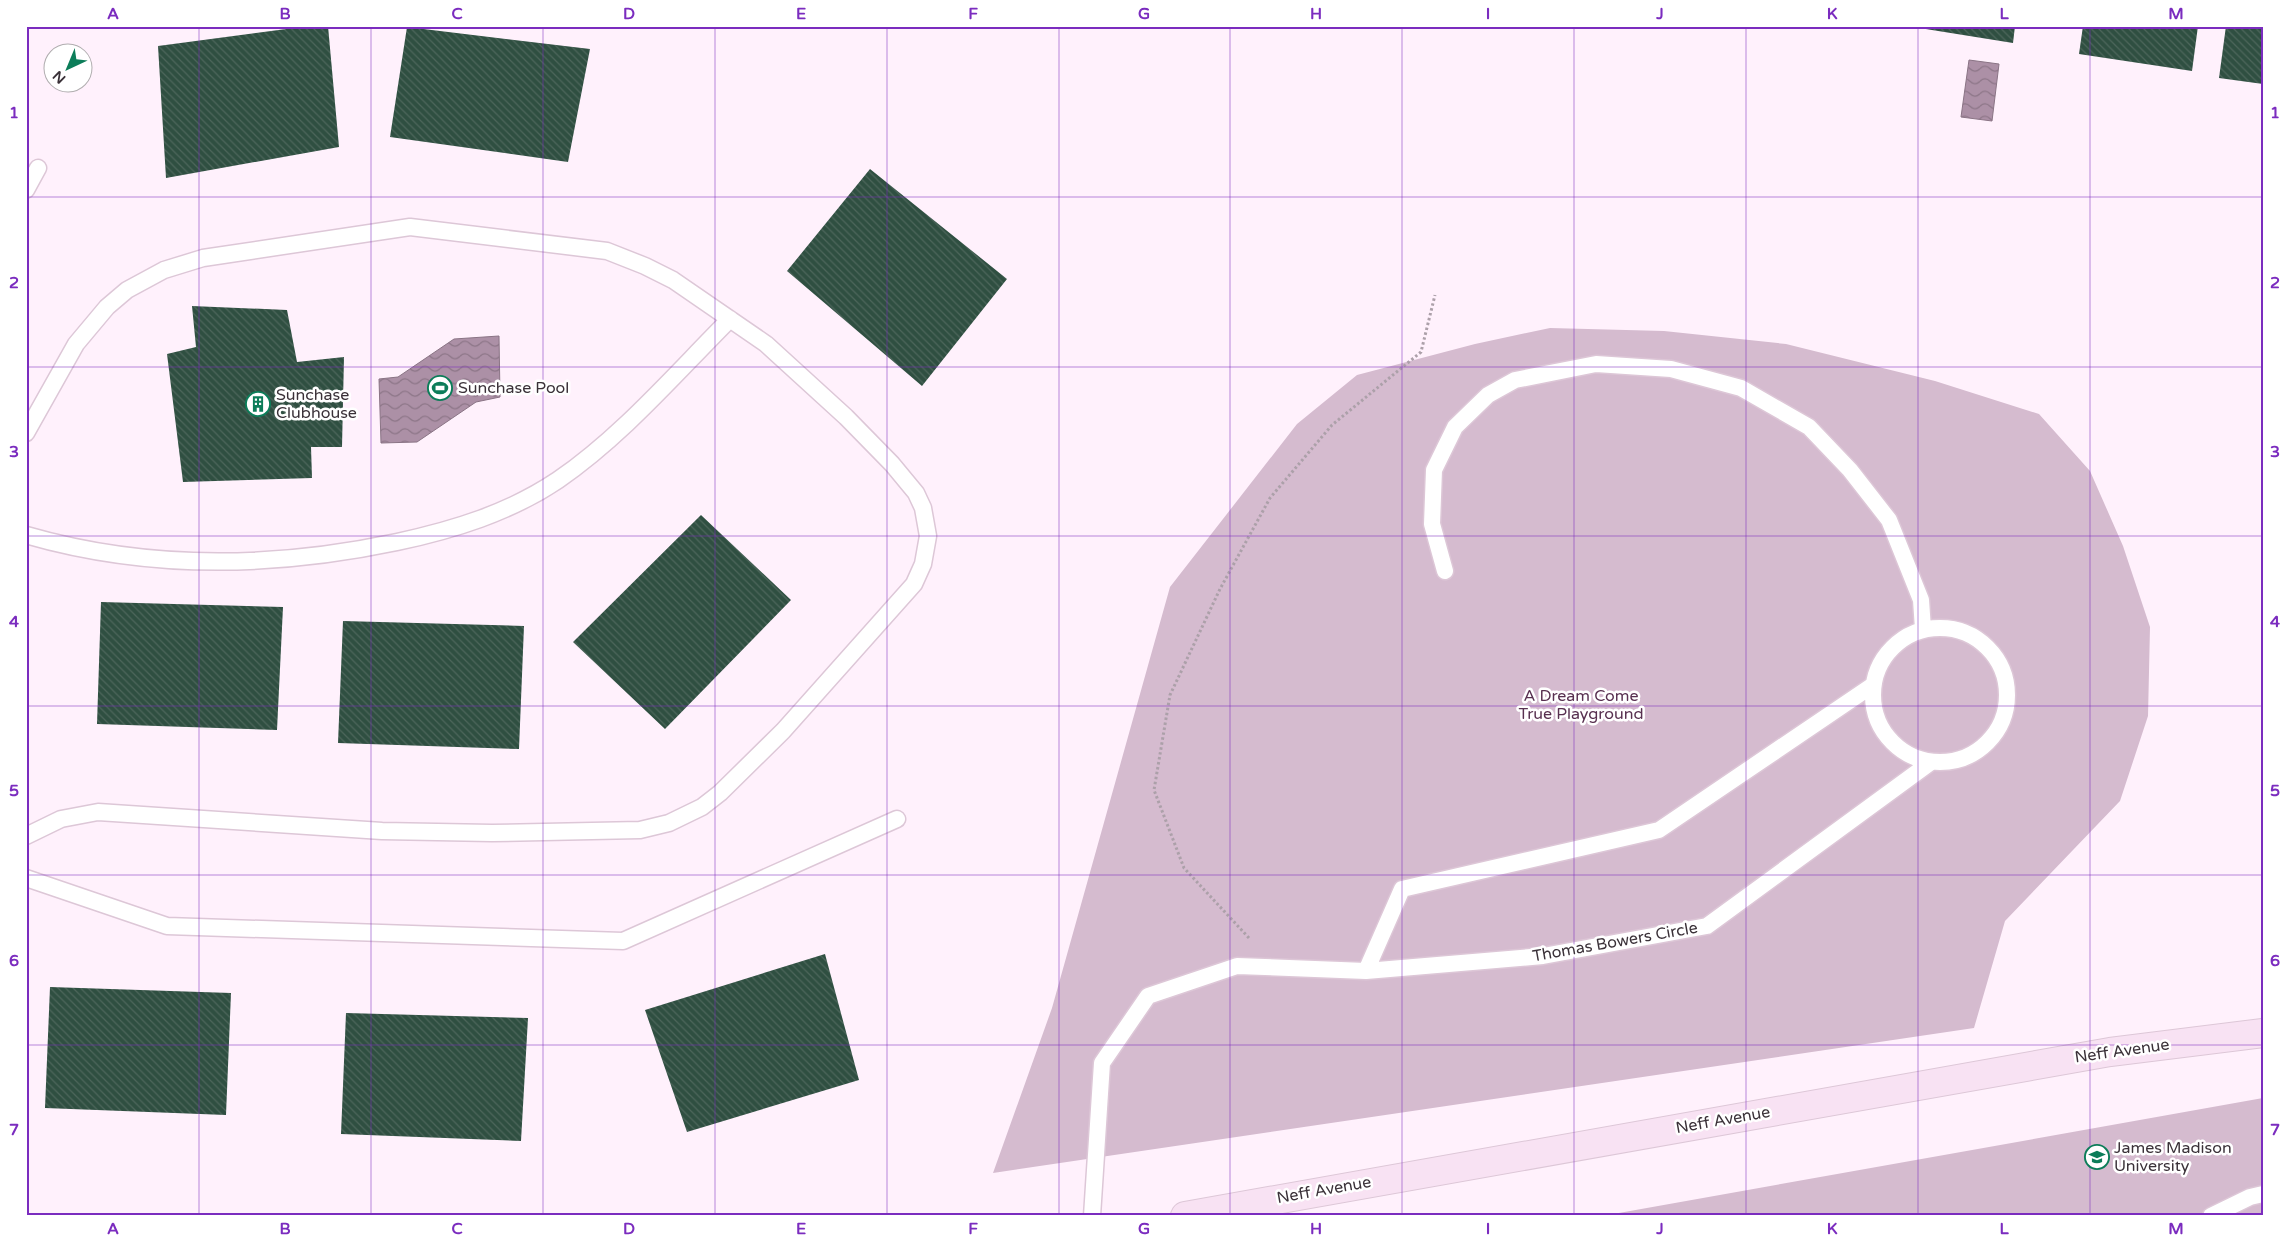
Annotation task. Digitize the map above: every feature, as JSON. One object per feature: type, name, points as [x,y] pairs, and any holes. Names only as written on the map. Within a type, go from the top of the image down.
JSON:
[{"type":"main road","name":"Neff Avenue","points":[[1185,1216],[2110,1052],[2263,1033]]},
{"type":"lane","points":[[26,190],[38,168]]},
{"type":"lane","points":[[26,433],[76,344],[107,307],[127,290],[164,270],[203,258],[410,227],[476,234],[607,252],[673,280],[766,344],[799,373],[892,464],[916,493],[923,508],[928,536],[924,564],[914,584],[783,731],[714,798],[683,818],[640,830],[492,833],[382,831],[98,812],[61,819],[26,836]]},
{"type":"lane","points":[[26,535],[76,548],[137,557],[205,562],[256,562],[339,554],[458,527],[521,502],[584,461],[632,418],[730,319]]},
{"type":"lane","points":[[1445,571],[1432,524],[1434,470],[1455,427],[1488,395],[1515,380],[1596,364],[1671,369],[1741,388],[1809,427],[1850,470],[1889,520],[1921,600],[1923,629]]},
{"type":"lane","points":[[1949,627],[1974,636],[1994,654],[2006,678],[2008,704],[1999,730],[1982,749],[1958,761],[1931,762],[1906,754],[1886,736],[1874,712],[1873,686],[1881,661],[1899,640],[1923,629],[1949,627]]},
{"type":"lane","points":[[1366,971],[1402,889],[1659,830],[1873,686]]},
{"type":"lane","name":"Thomas Bowers Circle","points":[[1092,1216],[1102,1063],[1148,996],[1237,966],[1366,971],[1542,956],[1707,926],[1931,762]]},
{"type":"lane","points":[[26,878],[167,926],[624,941],[897,819]]},
{"type":"lane","points":[[2211,1216],[2250,1197],[2263,1194]]},
{"type":"path","points":[[1273,968],[1184,868],[1154,790],[1170,695],[1220,589],[1270,498],[1332,425],[1421,352],[1435,295]]},
{"type":"green space","name":"A Dream Come True Playground","points":[[1550,328],[1664,331],[1786,344],[1935,381],[2039,414],[2090,471],[2123,546],[2150,627],[2148,716],[2120,801],[2005,921],[1974,1028],[993,1173],[1052,1008],[1170,587],[1297,424],[1357,375],[1475,344]]},
{"type":"green space","name":"James Madison University","points":[[2263,1098],[2263,1216],[1602,1216]]},
{"type":"water","points":[[1969,60],[1999,64],[1992,121],[1961,117]]},
{"type":"water","name":"Sunchase Pool","points":[[499,336],[500,397],[476,402],[417,442],[381,443],[379,379],[398,377],[454,339]]},
{"type":"building","points":[[309,26],[328,26],[339,147],[166,178],[158,46]]},
{"type":"building","points":[[1907,26],[2015,26],[2013,43]]},
{"type":"building","points":[[2083,26],[2198,26],[2192,71],[2079,54]]},
{"type":"building","points":[[2226,26],[2263,26],[2263,84],[2219,78]]},
{"type":"building","points":[[407,27],[590,49],[568,162],[390,137]]},
{"type":"building","points":[[870,169],[1007,279],[922,386],[787,271]]},
{"type":"building","name":"Sunchase Clubhouse","points":[[192,306],[287,310],[297,362],[344,357],[342,447],[311,447],[312,478],[183,482],[167,354],[196,347]]},
{"type":"building","points":[[701,515],[791,600],[665,729],[573,642]]},
{"type":"building","points":[[101,602],[283,607],[277,730],[97,724]]},
{"type":"building","points":[[343,621],[524,626],[519,749],[338,743]]},
{"type":"building","points":[[825,954],[859,1080],[687,1132],[645,1010]]},
{"type":"building","points":[[50,987],[231,993],[226,1115],[45,1108]]},
{"type":"building","points":[[346,1013],[528,1018],[521,1141],[341,1134]]},
{"type":"place","name":"Sunchase Pool","points":[[440,388]]},
{"type":"place","name":"Sunchase Clubhouse","points":[[258,404]]},
{"type":"place","name":"James Madison University","points":[[2097,1157]]}]
